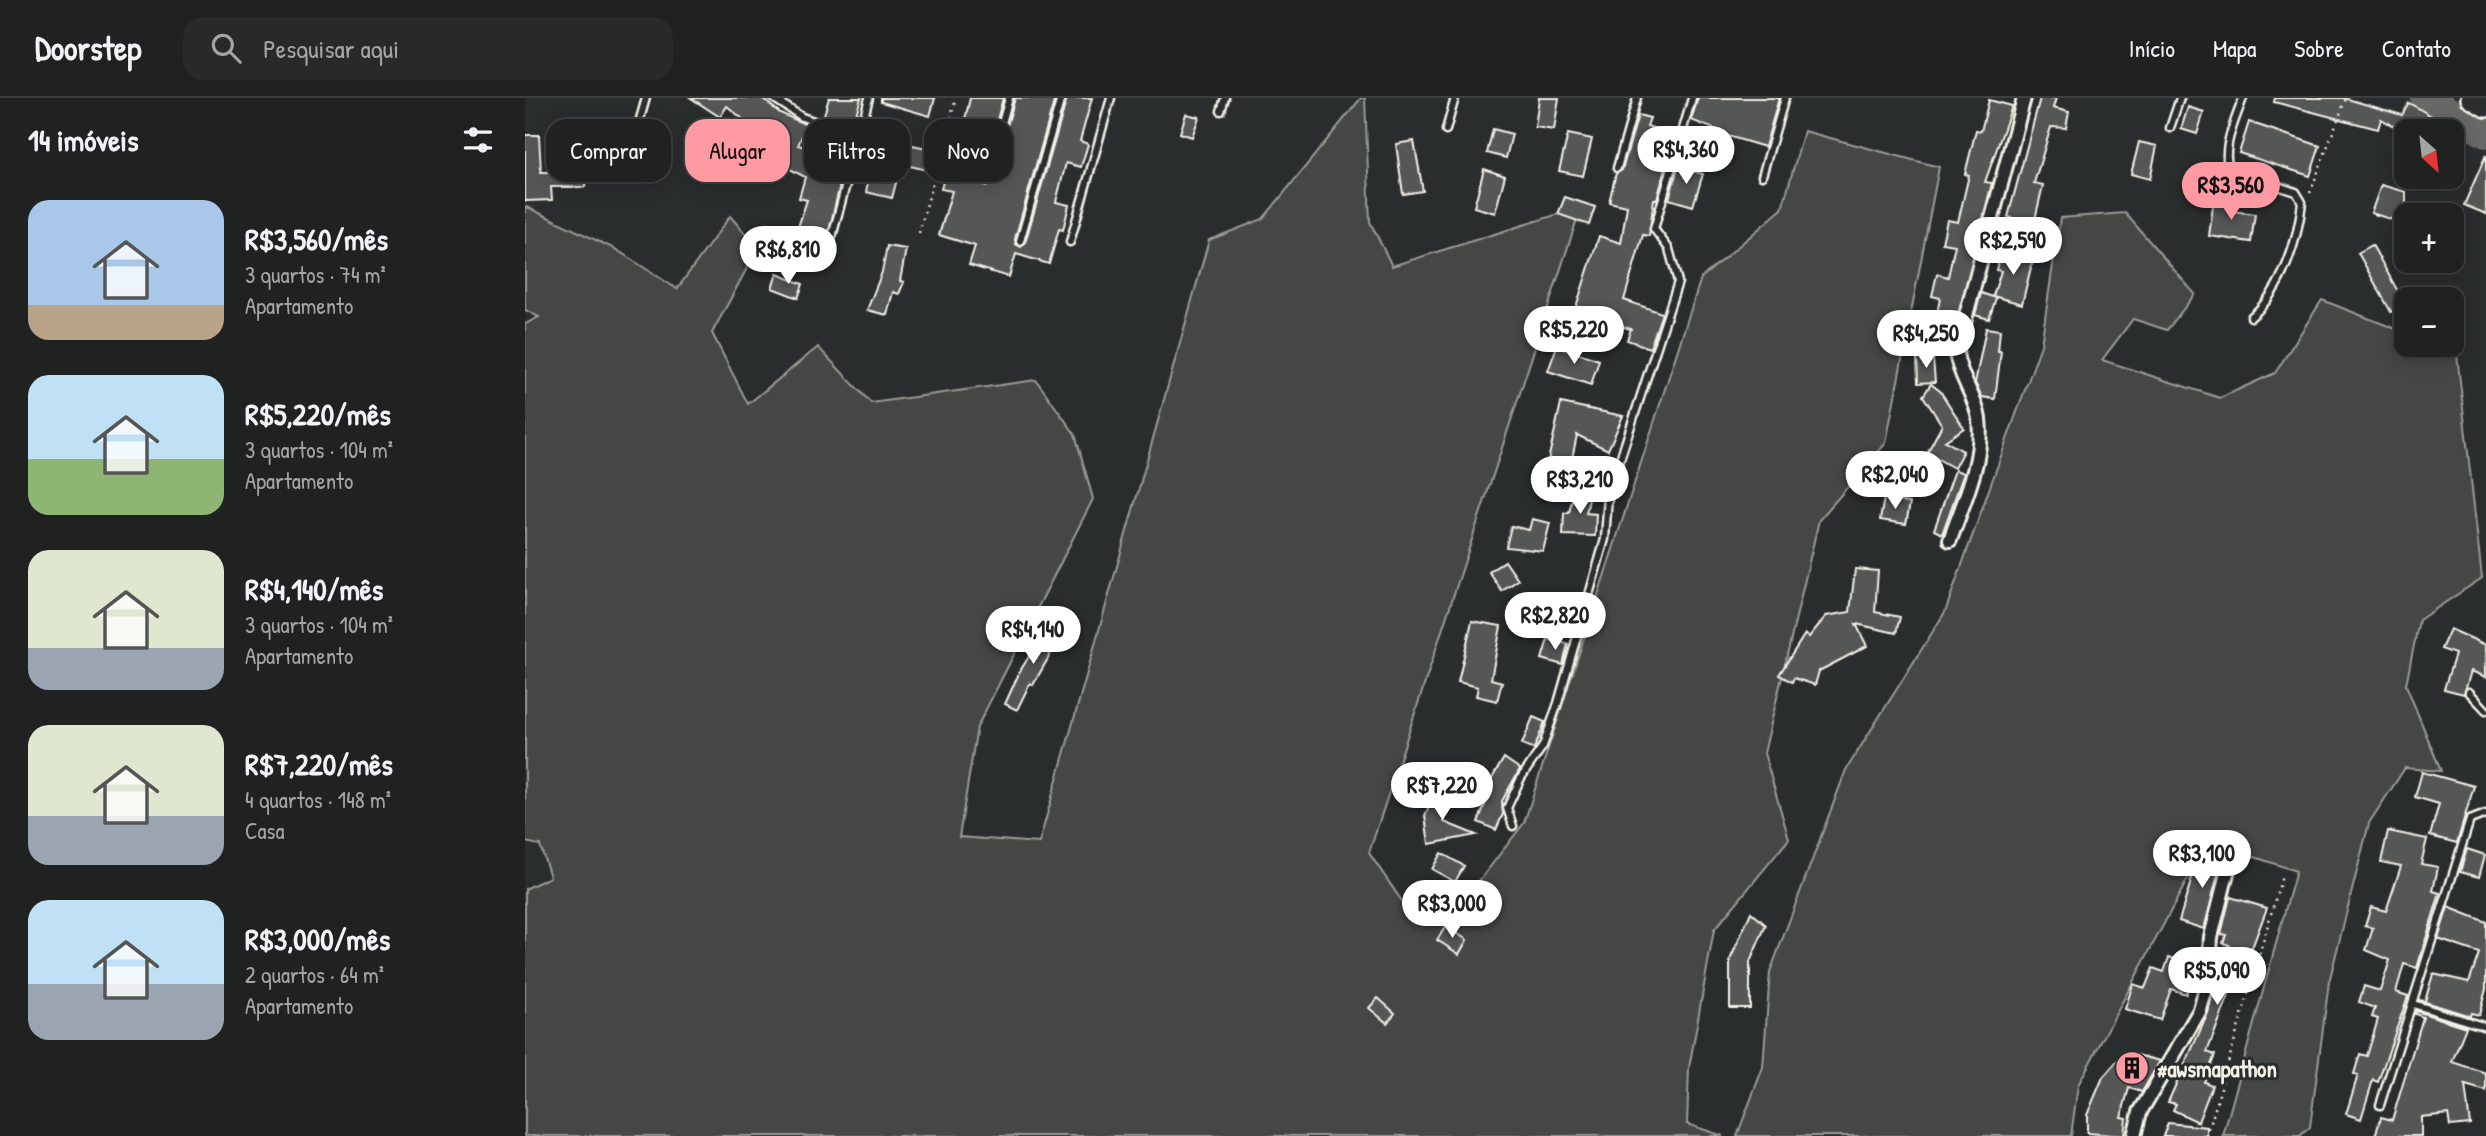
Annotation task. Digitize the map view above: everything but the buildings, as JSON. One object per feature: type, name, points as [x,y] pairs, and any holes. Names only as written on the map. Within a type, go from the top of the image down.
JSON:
[{"type":"street","points":[[2471,98],[2486,107]]},
{"type":"street","points":[[1950,540],[1966,495],[1979,430],[1979,418],[1958,367],[1956,353],[2022,99]]},
{"type":"street","points":[[2134,1136],[2140,1112],[2200,1010],[2208,981],[2210,937],[2228,869]]},
{"type":"lane","points":[[640,119],[646,98]]},
{"type":"lane","points":[[773,98],[807,119]]},
{"type":"lane","points":[[862,119],[869,98]]},
{"type":"lane","points":[[1003,119],[1009,98]]},
{"type":"lane","points":[[1020,241],[1061,98]]},
{"type":"lane","points":[[1070,242],[1111,98]]},
{"type":"lane","points":[[1221,111],[1225,98]]},
{"type":"lane","points":[[1447,130],[1455,98]]},
{"type":"lane","points":[[1617,167],[1637,98]]},
{"type":"lane","points":[[1513,826],[1507,808],[1521,778],[1543,746],[1558,703],[1605,538],[1608,496],[1678,282],[1669,249],[1654,229],[1692,98]]},
{"type":"lane","points":[[1762,176],[1786,98]]},
{"type":"lane","points":[[2170,128],[2179,98]]},
{"type":"lane","points":[[2243,98],[2227,149],[2225,161],[2230,171],[2295,192],[2302,202],[2301,215],[2279,282],[2270,298],[2251,317]]},
{"type":"lane","points":[[832,237],[846,182]]},
{"type":"lane","points":[[2469,692],[2486,710]]},
{"type":"lane","points":[[2380,1105],[2450,876],[2470,820],[2486,814]]},
{"type":"lane","points":[[2413,1004],[2486,1027]]},
{"type":"path","points":[[919,233],[956,98]]},
{"type":"path","points":[[2301,215],[2346,98]]},
{"type":"path","points":[[2207,1136],[2282,876]]},
{"type":"shaded area","points":[[1361,98],[1365,98],[1370,222],[1392,266],[1581,207],[1369,853],[1408,910],[1472,890],[1524,823],[1701,278],[1782,209],[1804,131],[1939,167],[1886,443],[1819,520],[1764,753],[1789,839],[1714,930],[1689,1068],[1687,1124],[1723,1136],[525,1136],[525,889],[550,877],[540,845],[525,842],[525,324],[539,317],[525,310],[525,206],[617,250],[677,289],[730,216],[758,248],[712,333],[748,404],[818,347],[871,403],[1036,380],[1075,434],[1093,499],[977,727],[959,837],[1039,843],[1209,240],[1263,219]]},
{"type":"shaded area","points":[[2125,213],[2195,294],[2167,330],[2133,319],[2102,360],[2220,398],[2275,373],[2322,300],[2394,328],[2394,357],[2457,357],[2482,578],[2419,620],[2406,685],[2441,771],[2405,768],[2369,823],[2329,982],[2310,1127],[2300,1136],[2223,1136],[2296,871],[2208,841],[2078,1085],[2071,1136],[1737,1136],[1763,1067],[1770,972],[1846,770],[1945,612],[2041,345],[2060,218]]},
{"type":"waterway","points":[[2425,98],[2486,133]]},
{"type":"place","name":"#awsmapathon","points":[[2132,1068]]}]
